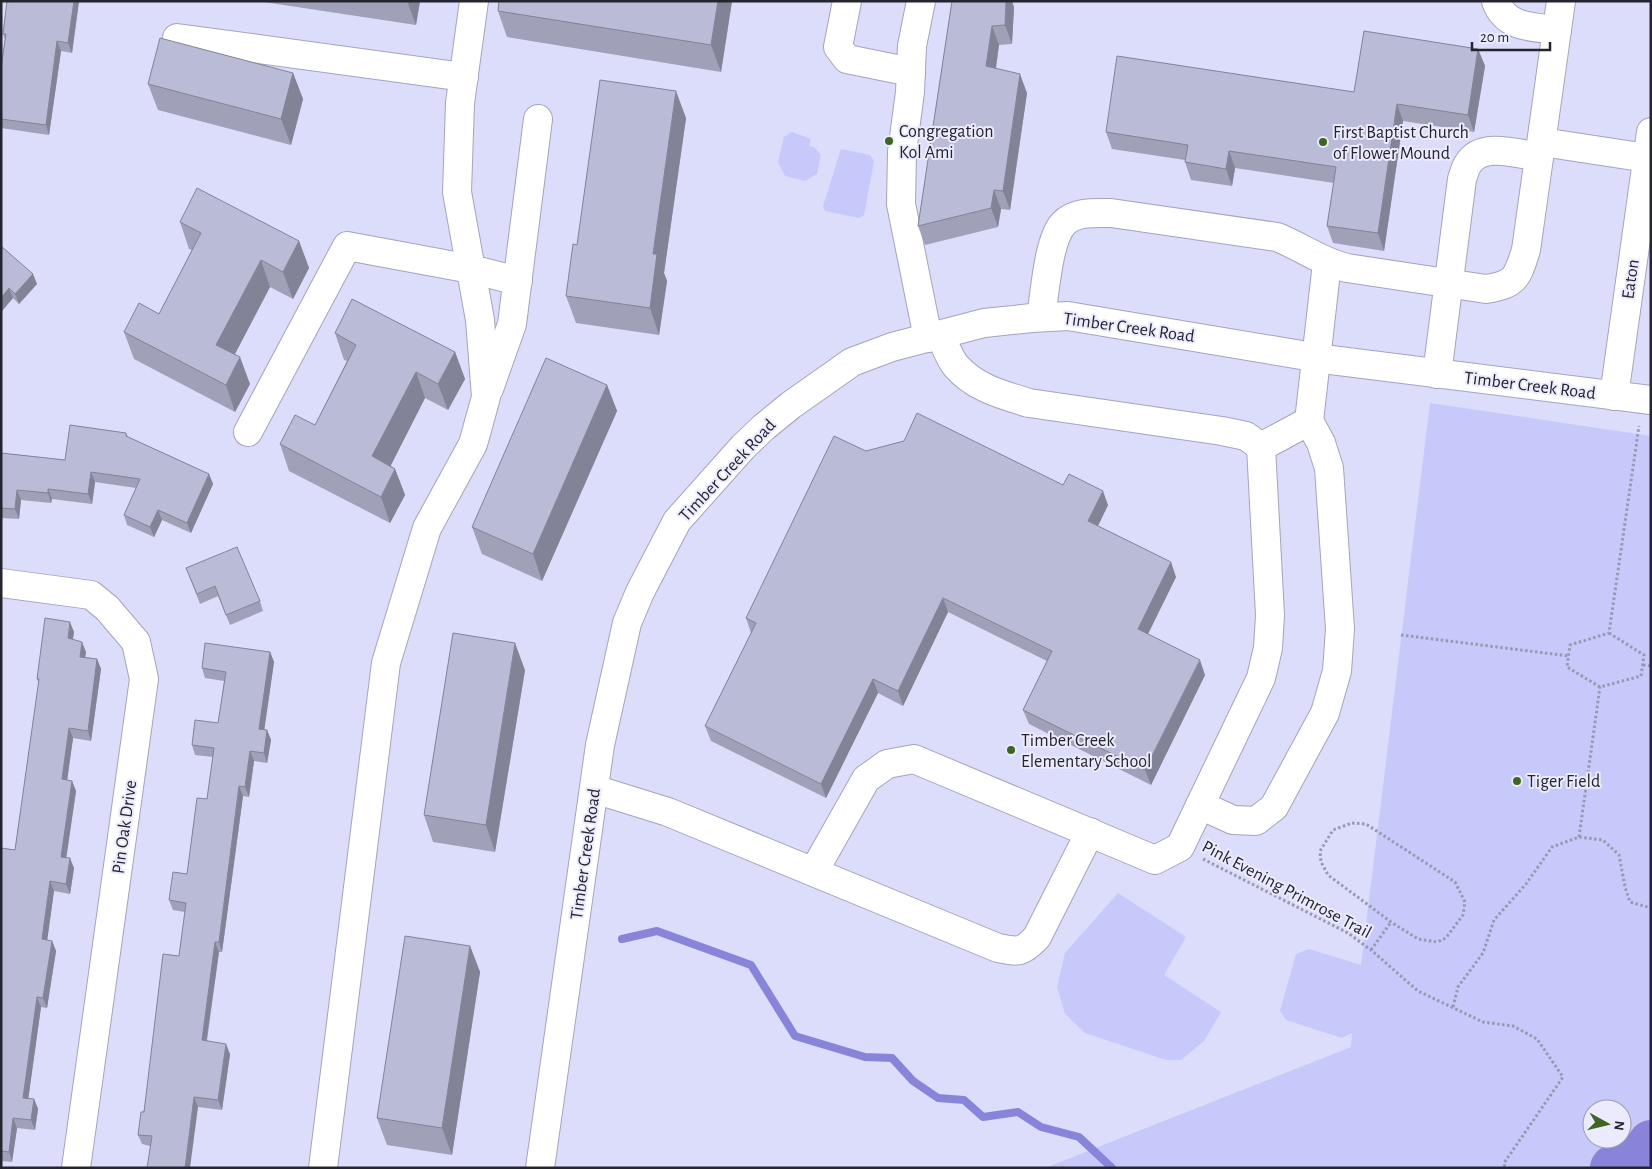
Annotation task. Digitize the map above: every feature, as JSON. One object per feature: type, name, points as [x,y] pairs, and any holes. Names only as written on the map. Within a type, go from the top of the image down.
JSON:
[{"type":"street","points":[[474,1],[460,103],[457,192],[480,320],[486,397]]},
{"type":"street","points":[[847,1],[838,47],[847,59],[911,72]]},
{"type":"street","points":[[921,1],[912,46],[902,152],[901,204],[934,336],[955,365],[974,382],[1000,394],[1029,403],[1222,430],[1246,436],[1261,447]]},
{"type":"street","points":[[1496,1],[1499,10],[1515,24],[1557,30]]},
{"type":"street","points":[[1041,317],[1054,242],[1064,223],[1083,213],[1111,212],[1277,237],[1299,246],[1327,263],[1486,289],[1506,286],[1519,272],[1526,250],[1561,1]]},
{"type":"street","points":[[177,38],[464,77]]},
{"type":"street","points":[[322,1168],[386,663],[427,528],[473,444],[486,397],[512,324],[538,119]]},
{"type":"street","points":[[1437,374],[1462,179],[1468,162],[1480,153],[1496,151],[1649,145]]},
{"type":"street","name":"Eaton","points":[[1614,396],[1649,145]]},
{"type":"street","points":[[248,432],[347,246],[471,269],[518,281]]},
{"type":"street","points":[[1200,805],[1234,820],[1256,821],[1274,807],[1328,704],[1337,671],[1340,629],[1330,468],[1321,443],[1309,421],[1314,358],[1327,263]]},
{"type":"street","name":"Timber Creek Road","points":[[540,1168],[600,745],[627,623],[640,592],[677,521],[743,447],[791,405],[852,362],[892,346],[984,324],[1041,317],[1068,316],[1314,358],[1614,396],[1645,411]]},
{"type":"street","points":[[1261,447],[1309,421]]},
{"type":"street","points":[[814,871],[866,779],[887,764],[914,759],[1155,860],[1180,847],[1261,678],[1268,648],[1270,615],[1261,447]]},
{"type":"street","name":"Pin Oak Drive","points":[[1,583],[91,595],[107,608],[136,642],[144,679],[76,1168]]},
{"type":"street","points":[[594,790],[668,812],[998,948],[1016,951],[1025,949],[1037,937],[1090,832]]},
{"type":"path","points":[[1609,633],[1645,411]]},
{"type":"path","points":[[1609,633],[1644,655],[1643,665],[1641,676],[1600,687],[1567,667],[1570,645],[1609,633]]},
{"type":"path","points":[[1402,635],[1569,656]]},
{"type":"path","points":[[1643,665],[1651,666]]},
{"type":"path","points":[[1579,837],[1600,687]]},
{"type":"path","points":[[1352,823],[1366,824],[1455,882],[1465,902],[1463,915],[1446,938],[1436,942],[1418,939],[1391,922],[1328,875],[1321,862],[1320,850],[1333,830],[1352,823]]},
{"type":"path","points":[[1453,1007],[1458,987],[1483,953],[1494,920],[1526,884],[1552,847],[1579,837],[1603,840],[1619,856],[1630,902],[1651,908]]},
{"type":"path","name":"Pink Evening Primrose Trail","points":[[1180,847],[1348,934],[1371,950],[1418,991],[1483,1022],[1513,1026],[1537,1039],[1563,1077],[1504,1163],[1505,1168]]},
{"type":"path","points":[[1371,950],[1391,922]]},
{"type":"shaded area","points":[[792,132],[811,139],[809,146],[814,147],[821,155],[817,174],[805,181],[785,176],[778,162],[784,137]]},
{"type":"shaded area","points":[[841,149],[870,155],[874,161],[864,215],[859,218],[825,211],[823,206]]},
{"type":"shaded area","name":"Tiger Field","points":[[1430,403],[1651,436],[1651,1168],[1045,1168],[1351,1047],[1352,1033],[1342,1038],[1286,1020],[1280,1011],[1296,954],[1309,949],[1361,965]]},
{"type":"shaded area","points":[[1118,893],[1186,937],[1164,975],[1221,1012],[1204,1041],[1181,1060],[1166,1060],[1085,1033],[1065,1014],[1057,987],[1065,953]]},
{"type":"building","points":[[7,1],[74,1],[68,43],[57,41],[46,125],[1,119],[1,67],[6,34],[3,34]]},
{"type":"building","points":[[499,1],[718,1],[711,45],[498,11]]},
{"type":"building","points":[[952,1],[1006,1],[1005,25],[992,26],[986,66],[1020,74],[1003,191],[994,190],[991,208],[918,226]]},
{"type":"building","points":[[1364,31],[1478,49],[1468,115],[1397,104],[1378,233],[1327,226],[1336,167],[1229,151],[1226,169],[1185,162],[1188,145],[1106,132],[1117,56],[1354,92]]},
{"type":"building","points":[[160,38],[293,73],[281,119],[148,84]]},
{"type":"building","points":[[600,80],[676,91],[653,254],[657,254],[650,308],[566,296],[573,244],[577,245]]},
{"type":"building","points":[[197,188],[299,241],[283,272],[261,260],[216,345],[240,357],[226,385],[124,332],[139,303],[159,314],[201,233],[180,222]]},
{"type":"building","points":[[1,246],[33,274],[15,294],[9,288],[1,298]]},
{"type":"building","points":[[352,299],[455,352],[438,384],[416,372],[372,456],[395,469],[381,497],[280,444],[295,415],[315,425],[356,345],[335,333]]},
{"type":"building","points":[[546,358],[607,385],[533,554],[472,527]]},
{"type":"building","points":[[917,413],[1063,485],[1069,474],[1103,491],[1088,521],[1171,562],[1138,629],[1200,660],[1145,770],[1023,710],[1052,651],[943,598],[898,691],[873,679],[821,784],[705,726],[756,623],[746,618],[834,436],[866,451],[904,441]]},
{"type":"building","points":[[70,425],[126,433],[126,436],[209,474],[187,523],[158,510],[150,527],[124,515],[140,479],[91,472],[88,494],[48,489],[48,493],[17,490],[15,509],[1,508],[1,453],[65,460]]},
{"type":"building","points":[[237,547],[260,601],[226,615],[215,586],[197,594],[186,568]]},
{"type":"building","points":[[45,618],[70,622],[68,638],[82,642],[80,657],[97,659],[88,731],[69,728],[62,779],[72,781],[61,857],[70,858],[66,884],[50,881],[42,939],[52,941],[43,998],[37,997],[23,1098],[34,1099],[31,1120],[13,1118],[9,1152],[1,1151],[1,848],[15,850],[39,679],[37,679]]},
{"type":"building","points":[[453,633],[515,643],[486,825],[424,815]]},
{"type":"building","points":[[205,643],[270,652],[259,729],[267,730],[264,753],[250,751],[245,787],[239,786],[219,942],[215,942],[202,1040],[226,1044],[218,1100],[194,1097],[185,1168],[147,1168],[152,1136],[138,1135],[141,1112],[144,1112],[163,954],[179,956],[186,903],[169,900],[173,872],[187,874],[197,798],[207,799],[214,748],[192,745],[195,720],[218,723],[226,672],[202,668]]},
{"type":"building","points":[[405,936],[470,946],[442,1128],[377,1118]]},
{"type":"waterway","points":[[622,939],[657,931],[751,965],[795,1036],[865,1057],[892,1058],[913,1081],[938,1098],[964,1100],[983,1117],[1018,1112],[1041,1127],[1079,1137],[1112,1168]]},
{"type":"waterway","points":[[1613,1168],[1646,1151],[1651,1143]]},
{"type":"place","name":"Congregation Kol Ami","points":[[889,141]]},
{"type":"place","name":"First Baptist Church of Flower Mound","points":[[1323,142]]},
{"type":"place","name":"Timber Creek Elementary School","points":[[1011,750]]},
{"type":"place","name":"Tiger Field","points":[[1517,781]]}]
